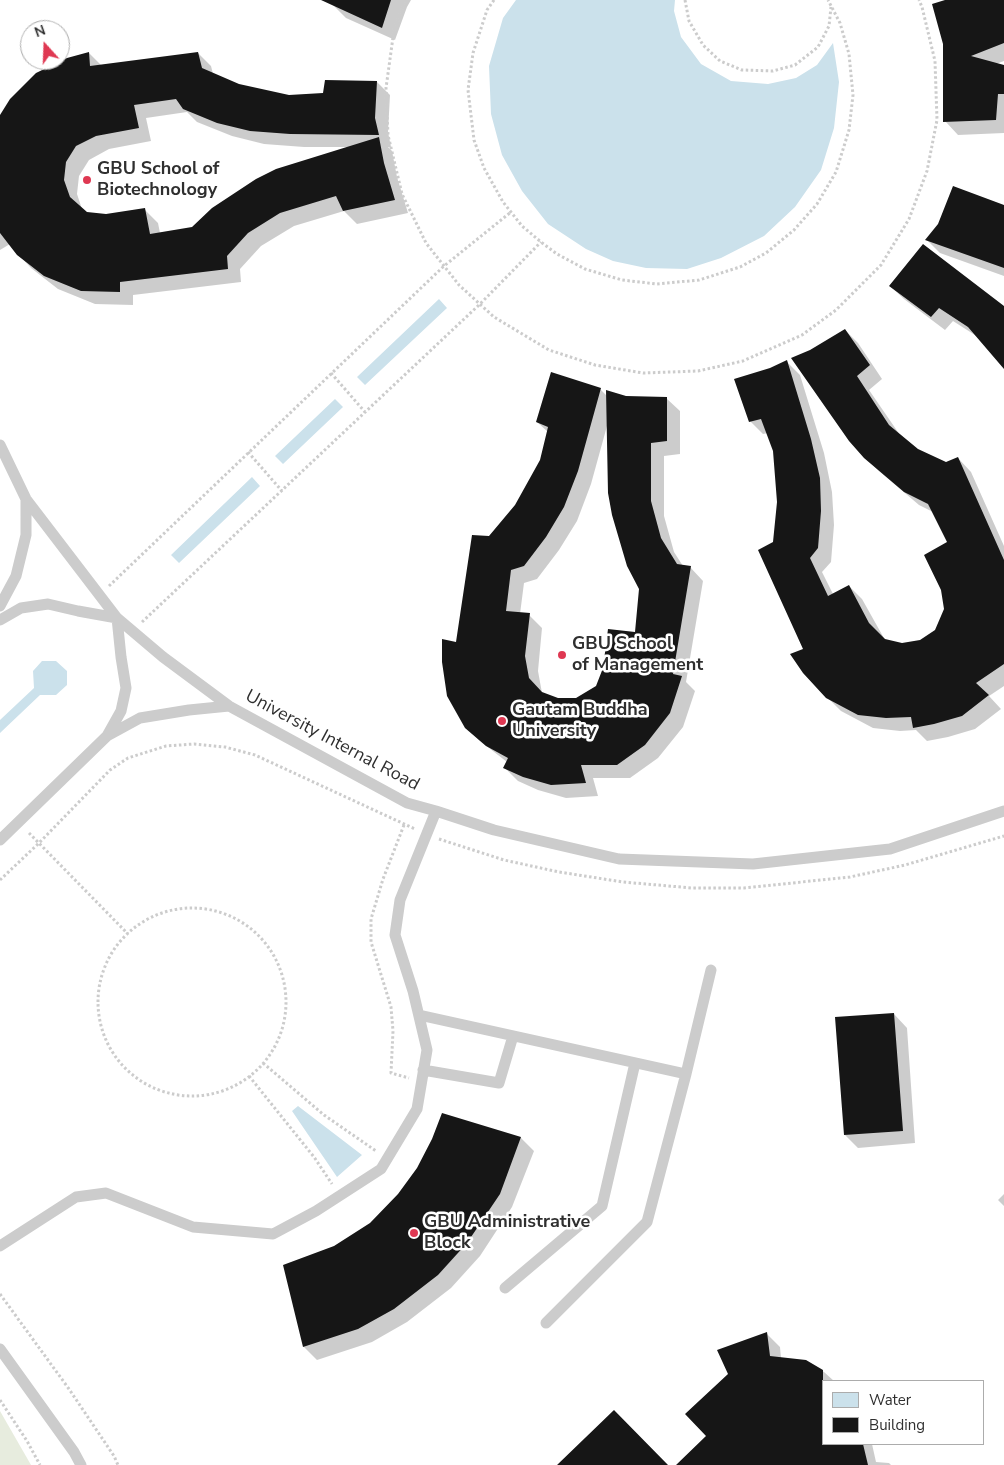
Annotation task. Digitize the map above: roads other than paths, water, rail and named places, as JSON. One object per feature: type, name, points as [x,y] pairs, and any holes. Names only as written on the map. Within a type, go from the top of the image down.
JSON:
[{"type":"lane","name":"University Internal Road","points":[[0,445],[26,499],[117,618],[163,657],[229,706],[407,803],[494,830],[619,859],[754,864],[890,849],[1004,811]]},
{"type":"lane","name":"University Internal Road","points":[[0,606],[16,576],[22,552],[26,535],[26,499]]},
{"type":"lane","points":[[0,620],[21,608],[48,604],[117,618]]},
{"type":"lane","name":"University Internal Road","points":[[107,736],[121,711],[126,688],[117,618]]},
{"type":"lane","name":"University Internal Road","points":[[0,840],[107,736],[140,718],[188,710],[229,706]]},
{"type":"lane","points":[[0,1246],[76,1197],[106,1193],[193,1227],[273,1234],[316,1211],[381,1168],[416,1109],[424,1070],[427,1050],[413,991],[395,935],[400,900],[436,811]]},
{"type":"lane","points":[[546,1323],[647,1222],[711,970]]},
{"type":"lane","points":[[419,1015],[686,1074]]},
{"type":"lane","points":[[424,1070],[499,1083],[513,1036]]},
{"type":"lane","points":[[505,1288],[602,1206],[635,1063]]},
{"type":"lane","points":[[0,1349],[74,1452],[80,1465]]},
{"type":"water","points":[[516,0],[675,0],[674,11],[681,37],[701,64],[731,81],[768,84],[796,78],[817,65],[833,43],[839,82],[834,128],[821,170],[795,207],[764,236],[721,258],[687,269],[646,268],[613,261],[586,249],[548,224],[522,191],[502,155],[491,114],[489,66],[503,18]]},
{"type":"water","points":[[439,299],[447,308],[365,385],[357,377]]},
{"type":"water","points":[[335,399],[343,407],[283,464],[275,456]]},
{"type":"water","points":[[252,477],[260,486],[179,563],[171,555]]},
{"type":"water","points":[[42,661],[56,661],[67,671],[67,685],[56,695],[40,695],[0,733],[0,720],[34,688],[33,671]]},
{"type":"water","points":[[298,1106],[362,1155],[337,1177],[292,1111]]},
{"type":"place","name":"GBU School of Biotechnology","points":[[87,180]]},
{"type":"place","name":"GBU School of Management","points":[[562,655]]},
{"type":"place","name":"Gautam Buddha University","points":[[502,721]]},
{"type":"place","name":"GBU Administrative Block","points":[[414,1233]]}]
